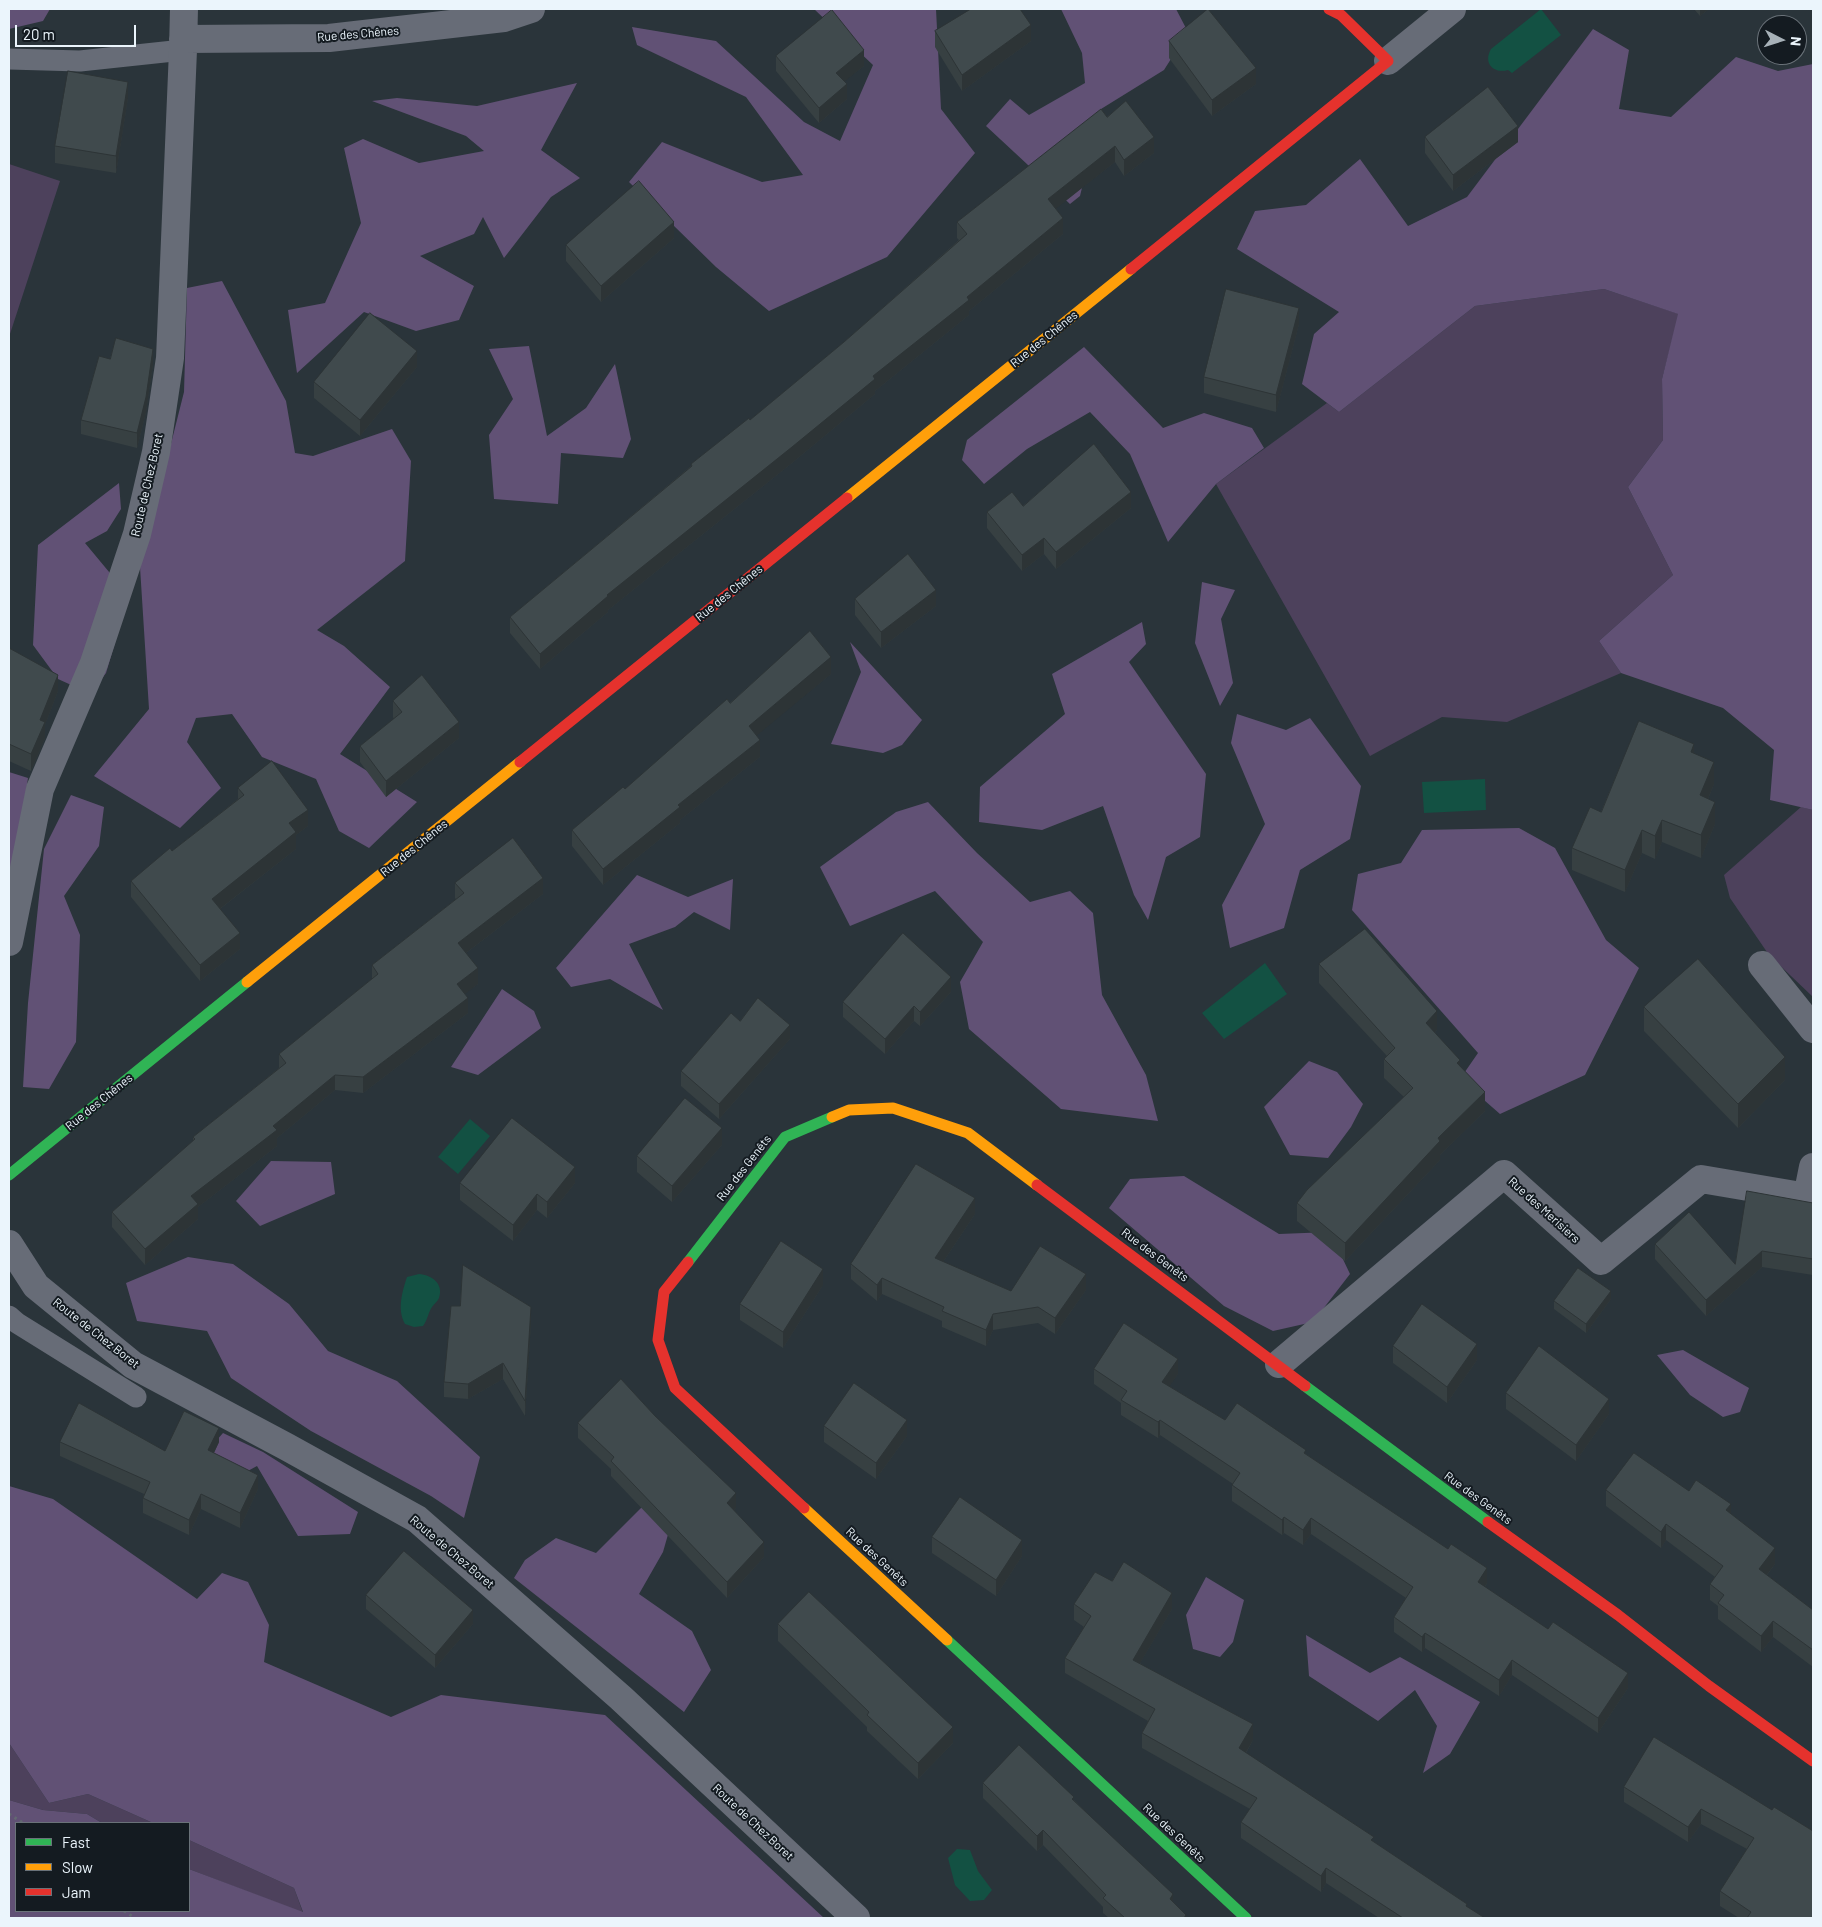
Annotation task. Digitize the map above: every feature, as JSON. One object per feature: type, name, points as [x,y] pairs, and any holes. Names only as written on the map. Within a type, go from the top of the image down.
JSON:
[{"type":"street","name":"Route de Chez Boret","points":[[9,942],[40,789],[94,663],[137,534],[156,452],[170,358],[184,9]]},
{"type":"street","name":"Rue des Chênes","points":[[183,45],[329,38],[504,18],[531,9]]},
{"type":"street","points":[[1329,9],[1341,15],[1388,61],[1452,9]]},
{"type":"street","name":"Rue des Chênes","points":[[9,1175],[1388,61]]},
{"type":"street","points":[[1762,964],[1813,1029]]},
{"type":"street","name":"Rue des Genêts","points":[[1246,1918],[675,1388],[658,1340],[664,1292],[785,1137],[848,1110],[894,1108],[968,1133],[1279,1364],[1461,1503],[1618,1614],[1709,1686],[1813,1761]]},
{"type":"street","points":[[1810,1197],[1813,1168]]},
{"type":"street","name":"Rue des Merisiers","points":[[1279,1364],[1504,1174],[1601,1261],[1701,1179],[1810,1197]]},
{"type":"street","name":"Route de Chez Boret","points":[[9,1244],[36,1286],[134,1365],[288,1447],[417,1520],[621,1698],[856,1918]]},
{"type":"lane","points":[[9,59],[80,61],[183,45]]},
{"type":"lane","points":[[9,1316],[17,1323],[136,1397]]},
{"type":"path","points":[[9,1814],[22,1822]]},
{"type":"shaded area","points":[[9,9],[50,9],[43,21],[9,29]]},
{"type":"shaded area","points":[[814,9],[936,9],[941,109],[975,153],[887,257],[769,311],[716,267],[629,182],[662,142],[762,182],[803,175],[746,97],[637,45],[632,27],[716,41],[804,122],[840,141],[873,65]]},
{"type":"shaded area","points":[[1061,9],[1176,9],[1188,32],[1164,70],[1101,109],[1080,196],[1070,204],[986,126],[1010,99],[1029,115],[1085,83],[1082,53]]},
{"type":"shaded area","points":[[1541,9],[1561,35],[1512,73],[1508,70],[1494,69],[1488,59],[1491,49]]},
{"type":"shaded area","points":[[1593,29],[1629,50],[1619,109],[1671,117],[1736,57],[1778,71],[1813,64],[1813,810],[1770,800],[1774,750],[1723,708],[1621,673],[1599,641],[1673,575],[1628,487],[1663,440],[1662,379],[1678,314],[1604,289],[1475,306],[1339,412],[1302,384],[1314,334],[1339,312],[1237,249],[1255,211],[1306,205],[1360,159],[1408,226],[1467,197]]},
{"type":"shaded area","points":[[577,83],[541,150],[580,178],[551,197],[504,258],[483,217],[474,234],[420,256],[474,286],[459,320],[416,331],[364,312],[297,373],[288,310],[325,303],[361,223],[344,148],[363,139],[419,163],[484,151],[466,136],[372,101],[397,98],[477,106]]},
{"type":"shaded area","points":[[9,164],[60,181],[9,337]]},
{"type":"shaded area","points":[[222,281],[286,401],[295,453],[313,456],[392,429],[411,461],[405,561],[317,630],[344,646],[390,687],[340,754],[417,802],[369,848],[339,831],[316,779],[262,757],[232,714],[196,718],[187,742],[221,788],[180,828],[94,776],[149,709],[140,567],[184,392],[187,288]]},
{"type":"shaded area","points":[[1604,289],[1679,314],[1662,379],[1663,440],[1628,487],[1673,575],[1599,641],[1621,673],[1507,722],[1442,717],[1370,756],[1216,484],[1327,403],[1339,412],[1475,306]]},
{"type":"shaded area","points":[[529,346],[547,436],[586,408],[615,364],[631,439],[623,458],[561,453],[558,504],[494,499],[489,435],[513,399],[489,349]]},
{"type":"shaded area","points":[[1084,347],[1163,428],[1204,413],[1252,428],[1264,448],[1216,484],[1168,542],[1130,454],[1090,412],[1027,449],[984,484],[962,460],[967,440]]},
{"type":"shaded area","points":[[119,483],[121,509],[107,531],[85,543],[129,596],[106,673],[91,694],[58,679],[33,645],[38,545]]},
{"type":"shaded area","points":[[1202,582],[1235,590],[1221,619],[1233,683],[1220,706],[1195,643]]},
{"type":"shaded area","points":[[1142,622],[1146,644],[1129,662],[1206,774],[1200,837],[1166,857],[1148,920],[1134,895],[1103,806],[1042,830],[979,822],[980,787],[1065,714],[1052,674]]},
{"type":"shaded area","points":[[850,642],[922,720],[902,745],[883,753],[831,744],[861,672]]},
{"type":"shaded area","points":[[1237,714],[1286,730],[1310,718],[1361,786],[1350,839],[1300,870],[1284,928],[1230,948],[1222,905],[1265,824],[1231,743]]},
{"type":"shaded area","points":[[9,772],[28,778],[9,908]]},
{"type":"shaded area","points":[[1485,779],[1486,810],[1424,813],[1422,782]]},
{"type":"shaded area","points":[[71,795],[104,807],[99,846],[64,896],[80,935],[76,1042],[49,1089],[23,1087],[28,1003],[44,849]]},
{"type":"shaded area","points":[[928,802],[977,853],[1030,902],[1070,891],[1093,913],[1102,995],[1146,1075],[1158,1121],[1061,1109],[969,1029],[960,982],[983,942],[935,891],[850,926],[820,867],[896,812]]},
{"type":"shaded area","points":[[1801,807],[1813,810],[1813,997],[1769,955],[1730,898],[1724,875]]},
{"type":"shaded area","points":[[1519,828],[1555,848],[1606,940],[1639,968],[1585,1075],[1500,1114],[1460,1079],[1478,1053],[1352,910],[1358,874],[1401,863],[1422,830]]},
{"type":"shaded area","points":[[637,875],[688,897],[733,879],[730,930],[694,912],[675,927],[629,944],[663,1010],[610,979],[571,987],[556,968]]},
{"type":"shaded area","points":[[1265,963],[1287,994],[1224,1039],[1202,1013]]},
{"type":"shaded area","points":[[502,989],[534,1011],[541,1028],[478,1075],[451,1067]]},
{"type":"shaded area","points":[[1309,1061],[1337,1072],[1363,1104],[1351,1127],[1328,1158],[1290,1155],[1264,1107]]},
{"type":"shaded area","points":[[470,1119],[490,1136],[458,1174],[438,1157]]},
{"type":"shaded area","points":[[271,1161],[331,1162],[335,1194],[260,1226],[236,1201]]},
{"type":"shaded area","points":[[1184,1176],[1279,1234],[1330,1232],[1350,1274],[1313,1322],[1273,1331],[1224,1306],[1109,1208],[1130,1179]]},
{"type":"shaded area","points":[[188,1257],[233,1264],[289,1304],[328,1351],[397,1381],[480,1457],[464,1518],[431,1496],[311,1431],[231,1378],[207,1331],[137,1321],[126,1283]]},
{"type":"shaded area","points":[[419,1274],[432,1278],[438,1284],[440,1293],[423,1326],[414,1327],[405,1324],[401,1313],[401,1301],[407,1277]]},
{"type":"shaded area","points":[[1683,1350],[1749,1388],[1740,1412],[1723,1417],[1690,1395],[1657,1355]]},
{"type":"shaded area","points":[[223,1433],[263,1452],[358,1512],[350,1534],[298,1536],[257,1466],[209,1492],[202,1457]]},
{"type":"shaded area","points":[[9,1486],[53,1499],[197,1599],[222,1573],[248,1582],[269,1625],[264,1662],[391,1717],[441,1695],[605,1715],[824,1918],[9,1918],[9,1800],[43,1810],[87,1814],[100,1822],[15,1822],[15,1912],[190,1912],[190,1869],[303,1912],[294,1888],[190,1840],[190,1822],[151,1822],[88,1794],[49,1803],[9,1743]]},
{"type":"shaded area","points":[[656,1493],[671,1524],[663,1552],[639,1594],[692,1631],[711,1670],[684,1712],[514,1578],[525,1560],[556,1538],[596,1553]]},
{"type":"shaded area","points":[[1206,1577],[1244,1600],[1233,1642],[1220,1657],[1193,1649],[1186,1615]]},
{"type":"shaded area","points":[[1306,1635],[1370,1673],[1400,1657],[1480,1702],[1450,1754],[1423,1773],[1437,1726],[1415,1690],[1378,1721],[1309,1676]]},
{"type":"shaded area","points":[[9,1743],[49,1803],[88,1794],[151,1822],[100,1822],[87,1814],[43,1810],[9,1800]]},
{"type":"shaded area","points":[[190,1840],[294,1888],[303,1913],[190,1869]]},
{"type":"shaded area","points":[[957,1849],[970,1850],[978,1871],[992,1890],[984,1900],[970,1901],[955,1885],[948,1858]]},
{"type":"building","points":[[971,9],[1020,9],[1031,25],[962,75],[935,31]]},
{"type":"building","points":[[1208,9],[1256,68],[1212,100],[1169,41]]},
{"type":"building","points":[[832,10],[864,50],[836,73],[847,84],[819,108],[776,56]]},
{"type":"building","points":[[68,71],[128,82],[116,156],[55,146]]},
{"type":"building","points":[[1488,87],[1518,126],[1453,175],[1425,137]]},
{"type":"building","points":[[1126,101],[1154,137],[1124,160],[1115,146],[1048,199],[1063,218],[967,297],[969,300],[873,376],[875,379],[607,595],[540,654],[510,617],[692,466],[691,464],[749,418],[750,420],[844,342],[967,234],[957,222],[1101,109],[1107,117]]},
{"type":"building","points":[[639,181],[674,222],[601,286],[566,245]]},
{"type":"building","points":[[1226,289],[1299,308],[1276,395],[1204,377]]},
{"type":"building","points":[[370,313],[417,351],[360,420],[314,382]]},
{"type":"building","points":[[116,338],[153,349],[146,397],[137,433],[81,420],[99,356],[110,359]]},
{"type":"building","points":[[1094,444],[1131,492],[1056,552],[1044,538],[1022,555],[987,512],[1012,492],[1023,506]]},
{"type":"building","points":[[908,554],[936,590],[881,632],[855,599]]},
{"type":"building","points":[[810,631],[831,657],[749,726],[760,740],[678,805],[680,807],[603,869],[572,830],[623,787],[625,789],[727,699],[730,703]]},
{"type":"building","points":[[9,648],[58,675],[40,720],[45,722],[31,754],[9,744]]},
{"type":"building","points":[[422,675],[459,722],[386,781],[360,746],[402,712],[393,701]]},
{"type":"building","points":[[1639,721],[1694,744],[1691,752],[1714,762],[1700,795],[1715,802],[1701,835],[1662,820],[1655,836],[1642,830],[1625,870],[1572,848],[1590,807],[1601,812]]},
{"type":"building","points":[[272,761],[308,810],[289,823],[296,832],[212,899],[240,933],[200,965],[131,881],[170,848],[172,851],[244,795],[238,788]]},
{"type":"building","points":[[513,838],[543,878],[458,943],[478,968],[457,984],[468,998],[363,1077],[335,1075],[273,1126],[277,1130],[191,1196],[198,1204],[145,1249],[112,1212],[195,1139],[193,1137],[286,1063],[279,1054],[378,974],[372,965],[464,893],[455,883]]},
{"type":"building","points":[[1365,929],[1437,1011],[1426,1023],[1460,1060],[1457,1063],[1485,1092],[1438,1138],[1440,1141],[1345,1243],[1297,1203],[1307,1190],[1413,1088],[1384,1059],[1395,1048],[1319,964]]},
{"type":"building","points":[[903,933],[951,977],[920,1012],[914,1006],[885,1039],[843,1002]]},
{"type":"building","points":[[1698,959],[1785,1057],[1738,1104],[1644,1007]]},
{"type":"building","points":[[758,998],[790,1025],[719,1104],[681,1071],[731,1013],[740,1021]]},
{"type":"building","points":[[685,1098],[722,1128],[672,1186],[637,1156]]},
{"type":"building","points":[[512,1118],[575,1167],[547,1202],[537,1194],[513,1225],[460,1183]]},
{"type":"building","points":[[916,1164],[975,1198],[935,1258],[1011,1291],[1040,1246],[1086,1274],[1055,1318],[1038,1307],[993,1314],[986,1330],[942,1311],[944,1307],[882,1278],[877,1285],[851,1264]]},
{"type":"building","points":[[1747,1191],[1813,1203],[1813,1259],[1762,1251],[1706,1300],[1655,1244],[1689,1212],[1735,1264]]},
{"type":"building","points":[[781,1241],[823,1269],[783,1332],[740,1304]]},
{"type":"building","points":[[463,1265],[531,1307],[525,1401],[503,1363],[468,1384],[444,1382],[451,1306],[460,1306]]},
{"type":"building","points":[[1578,1268],[1611,1291],[1586,1324],[1554,1301]]},
{"type":"building","points":[[1422,1304],[1477,1344],[1447,1387],[1393,1346]]},
{"type":"building","points":[[1124,1323],[1178,1359],[1162,1382],[1225,1420],[1237,1403],[1306,1450],[1304,1453],[1448,1549],[1451,1544],[1487,1568],[1478,1582],[1548,1629],[1553,1622],[1628,1673],[1598,1718],[1512,1660],[1499,1680],[1425,1633],[1422,1637],[1394,1617],[1413,1587],[1311,1518],[1303,1530],[1284,1517],[1282,1520],[1232,1485],[1240,1473],[1160,1420],[1158,1422],[1121,1400],[1127,1391],[1094,1369]]},
{"type":"building","points":[[1539,1346],[1609,1399],[1576,1445],[1506,1393]]},
{"type":"building","points":[[621,1379],[655,1416],[736,1493],[727,1503],[764,1542],[727,1582],[611,1461],[614,1457],[578,1423]]},
{"type":"building","points":[[854,1383],[907,1420],[876,1463],[824,1426]]},
{"type":"building","points":[[79,1403],[165,1451],[184,1411],[219,1428],[208,1450],[258,1475],[240,1513],[201,1494],[189,1520],[143,1498],[150,1482],[60,1442]]},
{"type":"building","points":[[1634,1453],[1689,1491],[1696,1480],[1731,1504],[1726,1510],[1775,1548],[1759,1569],[1813,1610],[1813,1650],[1773,1621],[1761,1636],[1718,1603],[1724,1595],[1710,1584],[1723,1566],[1666,1524],[1661,1532],[1606,1490]]},
{"type":"building","points":[[960,1497],[1022,1540],[996,1580],[932,1537]]},
{"type":"building","points":[[404,1551],[473,1610],[435,1655],[366,1595]]},
{"type":"building","points":[[1124,1562],[1172,1593],[1133,1660],[1253,1724],[1239,1748],[1374,1837],[1371,1840],[1485,1918],[1403,1918],[1326,1868],[1321,1876],[1241,1822],[1257,1798],[1142,1733],[1155,1709],[1065,1658],[1091,1616],[1074,1604],[1095,1572],[1112,1581]]},
{"type":"building","points":[[809,1592],[953,1727],[918,1763],[867,1715],[869,1712],[778,1624]]},
{"type":"building","points":[[1654,1737],[1772,1810],[1774,1807],[1813,1831],[1813,1918],[1747,1918],[1751,1912],[1720,1891],[1754,1838],[1701,1809],[1688,1827],[1624,1787]]},
{"type":"building","points":[[1019,1745],[1074,1797],[1072,1799],[1173,1894],[1170,1899],[1186,1915],[1184,1918],[1125,1918],[1103,1898],[1106,1895],[1043,1830],[1037,1836],[983,1783]]},
{"type":"traffic: fast","points":[[9,1175],[247,982]]},
{"type":"traffic: fast","points":[[688,1262],[785,1137],[832,1117]]},
{"type":"traffic: fast","points":[[1305,1386],[1488,1522]]},
{"type":"traffic: fast","points":[[947,1640],[1246,1918]]},
{"type":"traffic: slow","points":[[847,498],[1131,269]]},
{"type":"traffic: slow","points":[[247,982],[520,762]]},
{"type":"traffic: slow","points":[[832,1117],[849,1110],[893,1108],[968,1133],[1037,1185]]},
{"type":"traffic: slow","points":[[804,1508],[947,1640]]},
{"type":"traffic: jam","points":[[1131,269],[1388,61],[1341,15],[1329,9]]},
{"type":"traffic: jam","points":[[520,762],[847,498]]},
{"type":"traffic: jam","points":[[1037,1185],[1305,1386]]},
{"type":"traffic: jam","points":[[688,1262],[664,1292],[658,1340],[675,1388],[804,1508]]},
{"type":"traffic: jam","points":[[1488,1522],[1618,1615],[1709,1686],[1813,1761]]}]
